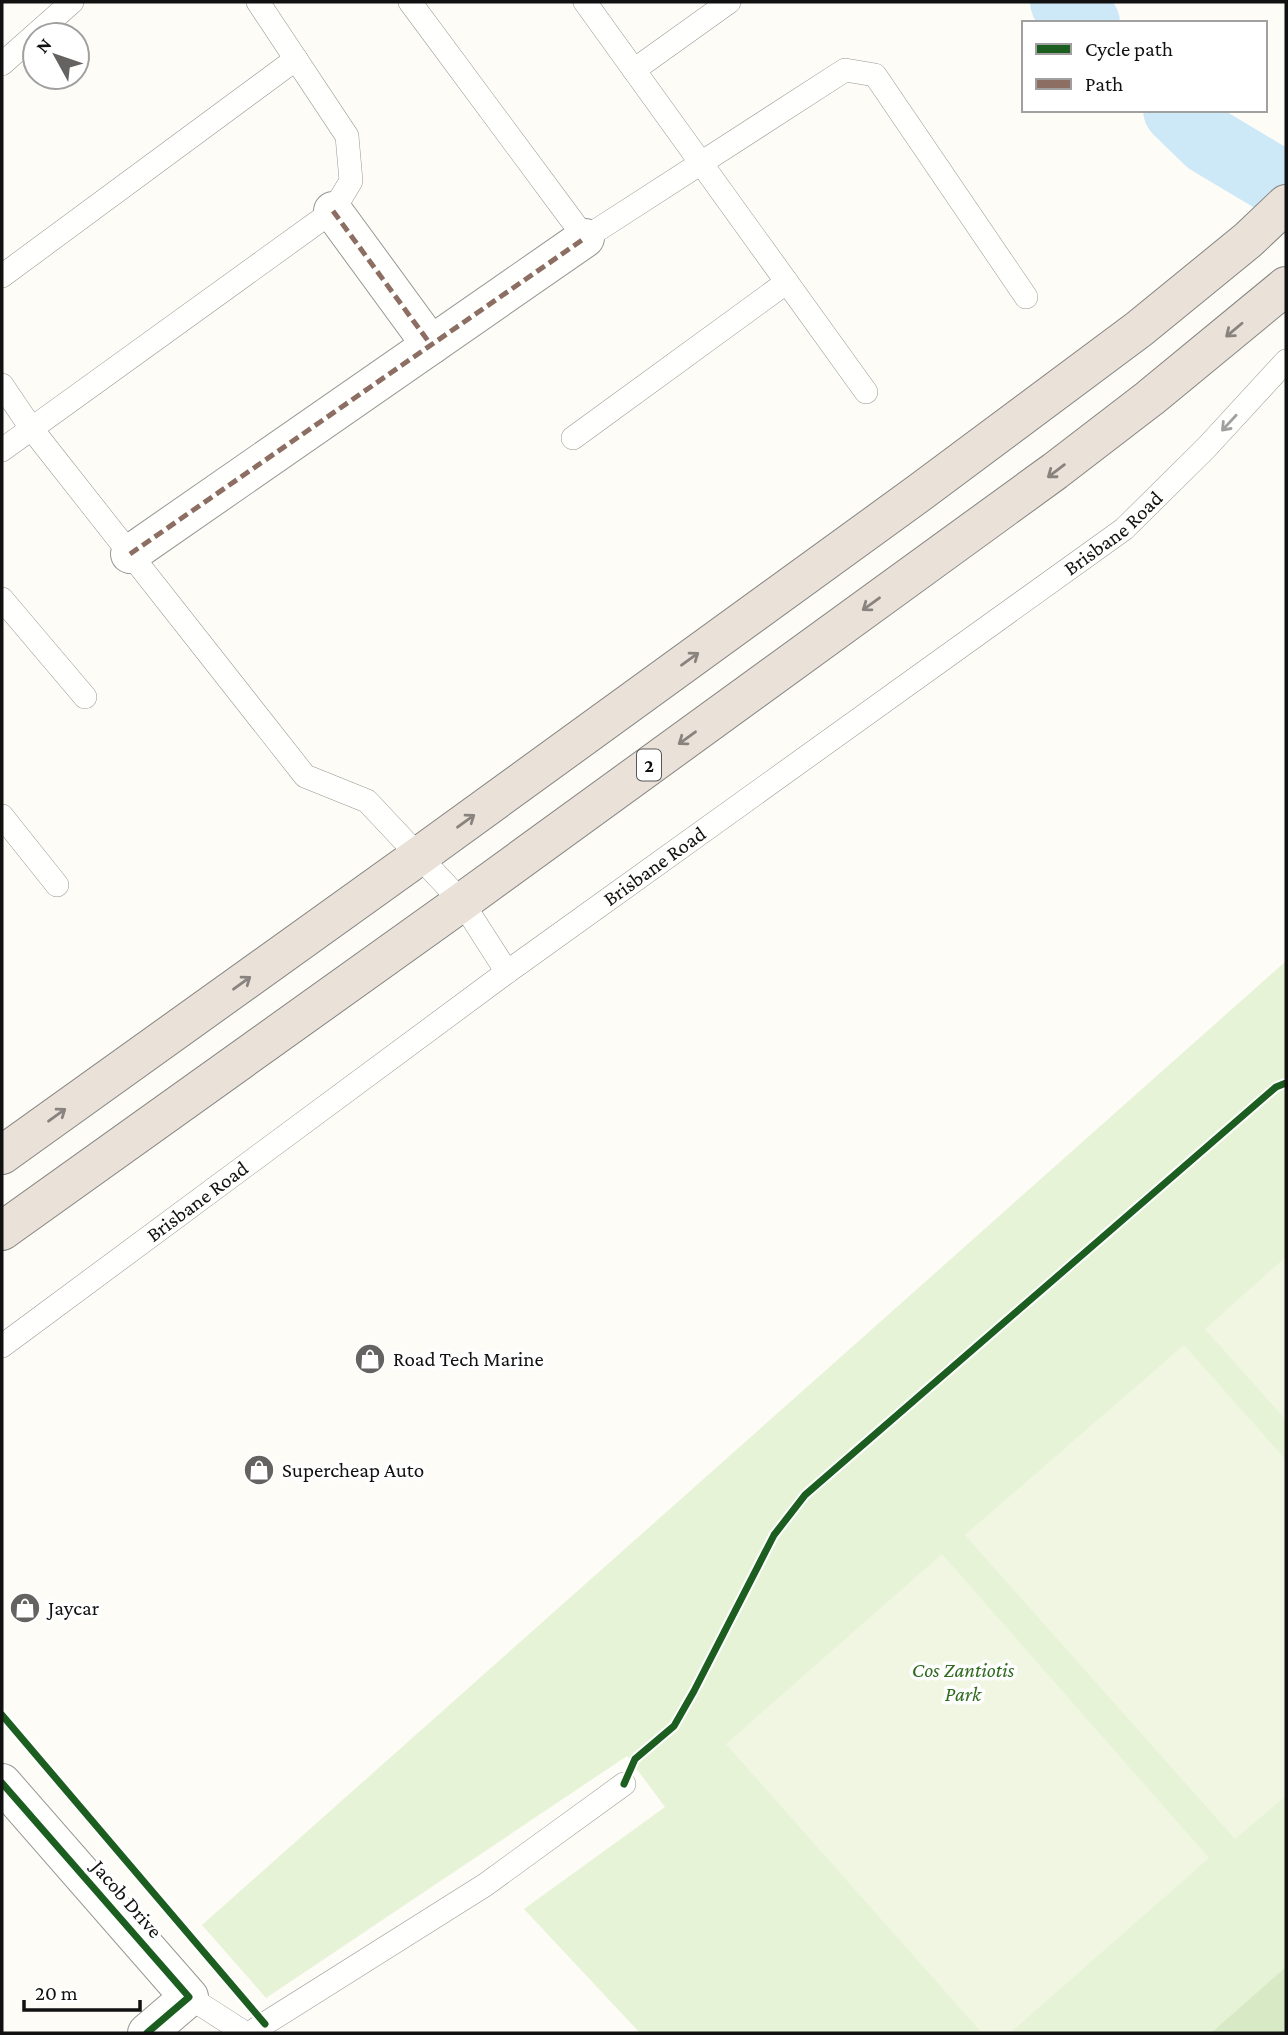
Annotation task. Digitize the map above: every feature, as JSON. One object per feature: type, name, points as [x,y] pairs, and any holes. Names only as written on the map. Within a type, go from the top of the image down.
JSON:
[{"type":"highway","points":[[2,1155],[897,509],[1139,329],[1248,240],[1286,204]]},
{"type":"highway","name":"2","points":[[2,1231],[1055,471],[1150,398],[1286,286]]},
{"type":"street","points":[[333,211],[431,345]]},
{"type":"street","points":[[130,554],[585,238]]},
{"type":"street","name":"Jacob Drive","points":[[2,1783],[189,1997]]},
{"type":"street","points":[[147,2033],[189,1997]]},
{"type":"lane","points":[[2,64],[72,2]]},
{"type":"lane","points":[[2,450],[333,211],[351,181],[347,136],[258,2]]},
{"type":"lane","points":[[410,2],[585,238],[845,70],[876,75],[1026,297]]},
{"type":"lane","points":[[585,2],[866,392]]},
{"type":"lane","points":[[634,70],[729,2]]},
{"type":"lane","points":[[2,276],[296,59]]},
{"type":"lane","points":[[573,438],[787,282]]},
{"type":"lane","name":"Brisbane Road","points":[[2,1346],[507,972],[1124,529],[1206,448],[1286,361]]},
{"type":"lane","points":[[2,385],[32,428],[305,776],[367,801],[461,902],[507,972]]},
{"type":"lane","points":[[2,599],[85,697]]},
{"type":"lane","points":[[2,816],[57,885]]},
{"type":"lane","points":[[189,1997],[248,2033],[485,1885],[624,1784]]},
{"type":"green space","name":"Cos Zantiotis Park","points":[[1286,961],[1286,2033],[640,2033],[524,1909],[665,1807],[627,1756],[266,1998],[202,1925]]},
{"type":"green space","points":[[1286,1257],[1286,1420],[1205,1329]]},
{"type":"green space","points":[[1184,1345],[1286,1460],[1286,1796],[1235,1839],[965,1535]]},
{"type":"green space","points":[[942,1554],[1209,1858],[1010,2033],[982,2033],[726,1744]]},
{"type":"green space","points":[[1286,1967],[1286,2033],[1211,2033]]},
{"type":"waterway","points":[[1064,2],[1084,21]]},
{"type":"waterway","points":[[1179,112],[1209,141],[1286,187]]},
{"type":"marked path","points":[[333,211],[431,345]]},
{"type":"marked path","points":[[130,554],[585,238]]},
{"type":"cycle path","points":[[624,1784],[635,1759],[674,1726],[774,1535],[805,1495],[1276,1087],[1286,1083]]},
{"type":"cycle path","points":[[2,1715],[265,2024]]},
{"type":"cycle path","points":[[2,1783],[189,1997],[147,2033]]},
{"type":"place","name":"Road Tech Marine","points":[[370,1359]]},
{"type":"place","name":"Supercheap Auto","points":[[259,1470]]},
{"type":"place","name":"Jaycar","points":[[25,1608]]}]
